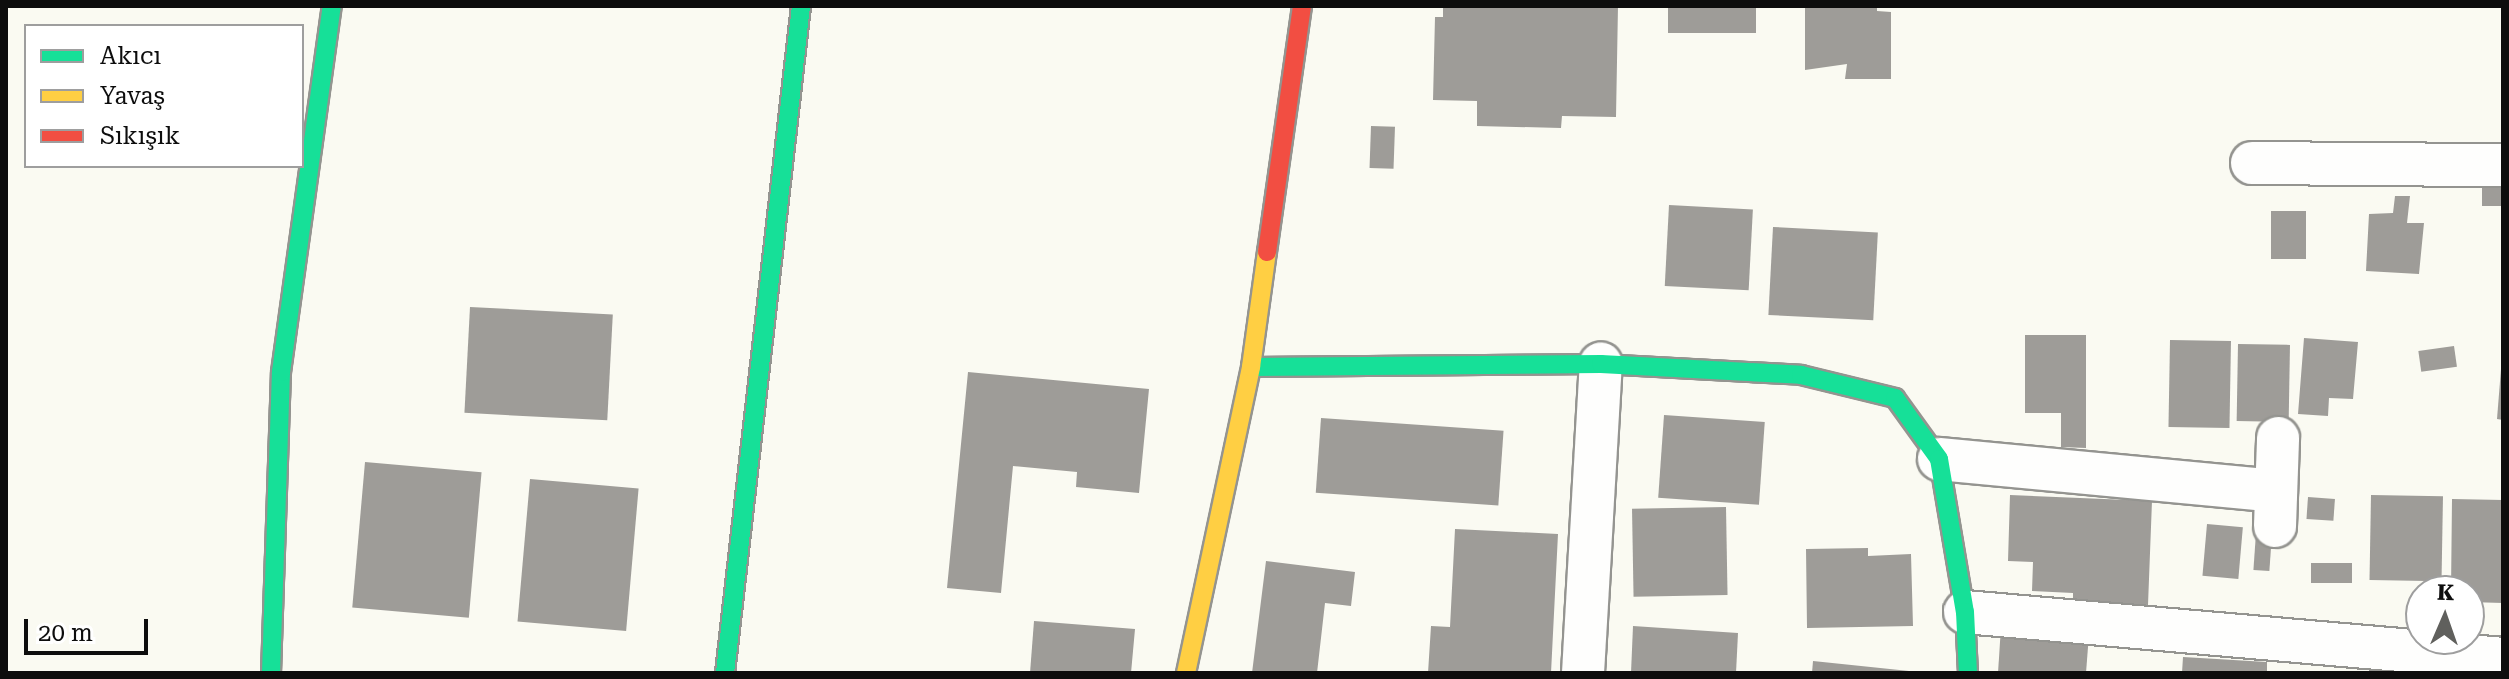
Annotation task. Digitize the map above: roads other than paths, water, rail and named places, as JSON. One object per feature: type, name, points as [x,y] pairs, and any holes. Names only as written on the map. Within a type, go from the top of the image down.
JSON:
[{"type":"street","points":[[271,673],[281,372],[332,6]]},
{"type":"street","points":[[725,673],[801,6]]},
{"type":"street","points":[[1185,671],[1251,367],[1302,6]]},
{"type":"street","points":[[2252,163],[2503,165]]},
{"type":"street","points":[[1251,367],[1601,364],[1801,375],[1895,398],[1939,459],[1965,612],[1968,673]]},
{"type":"street","points":[[1583,673],[1601,364]]},
{"type":"street","points":[[1939,459],[2275,508],[2278,438]]},
{"type":"street","points":[[1965,612],[2361,659],[2503,659]]}]
